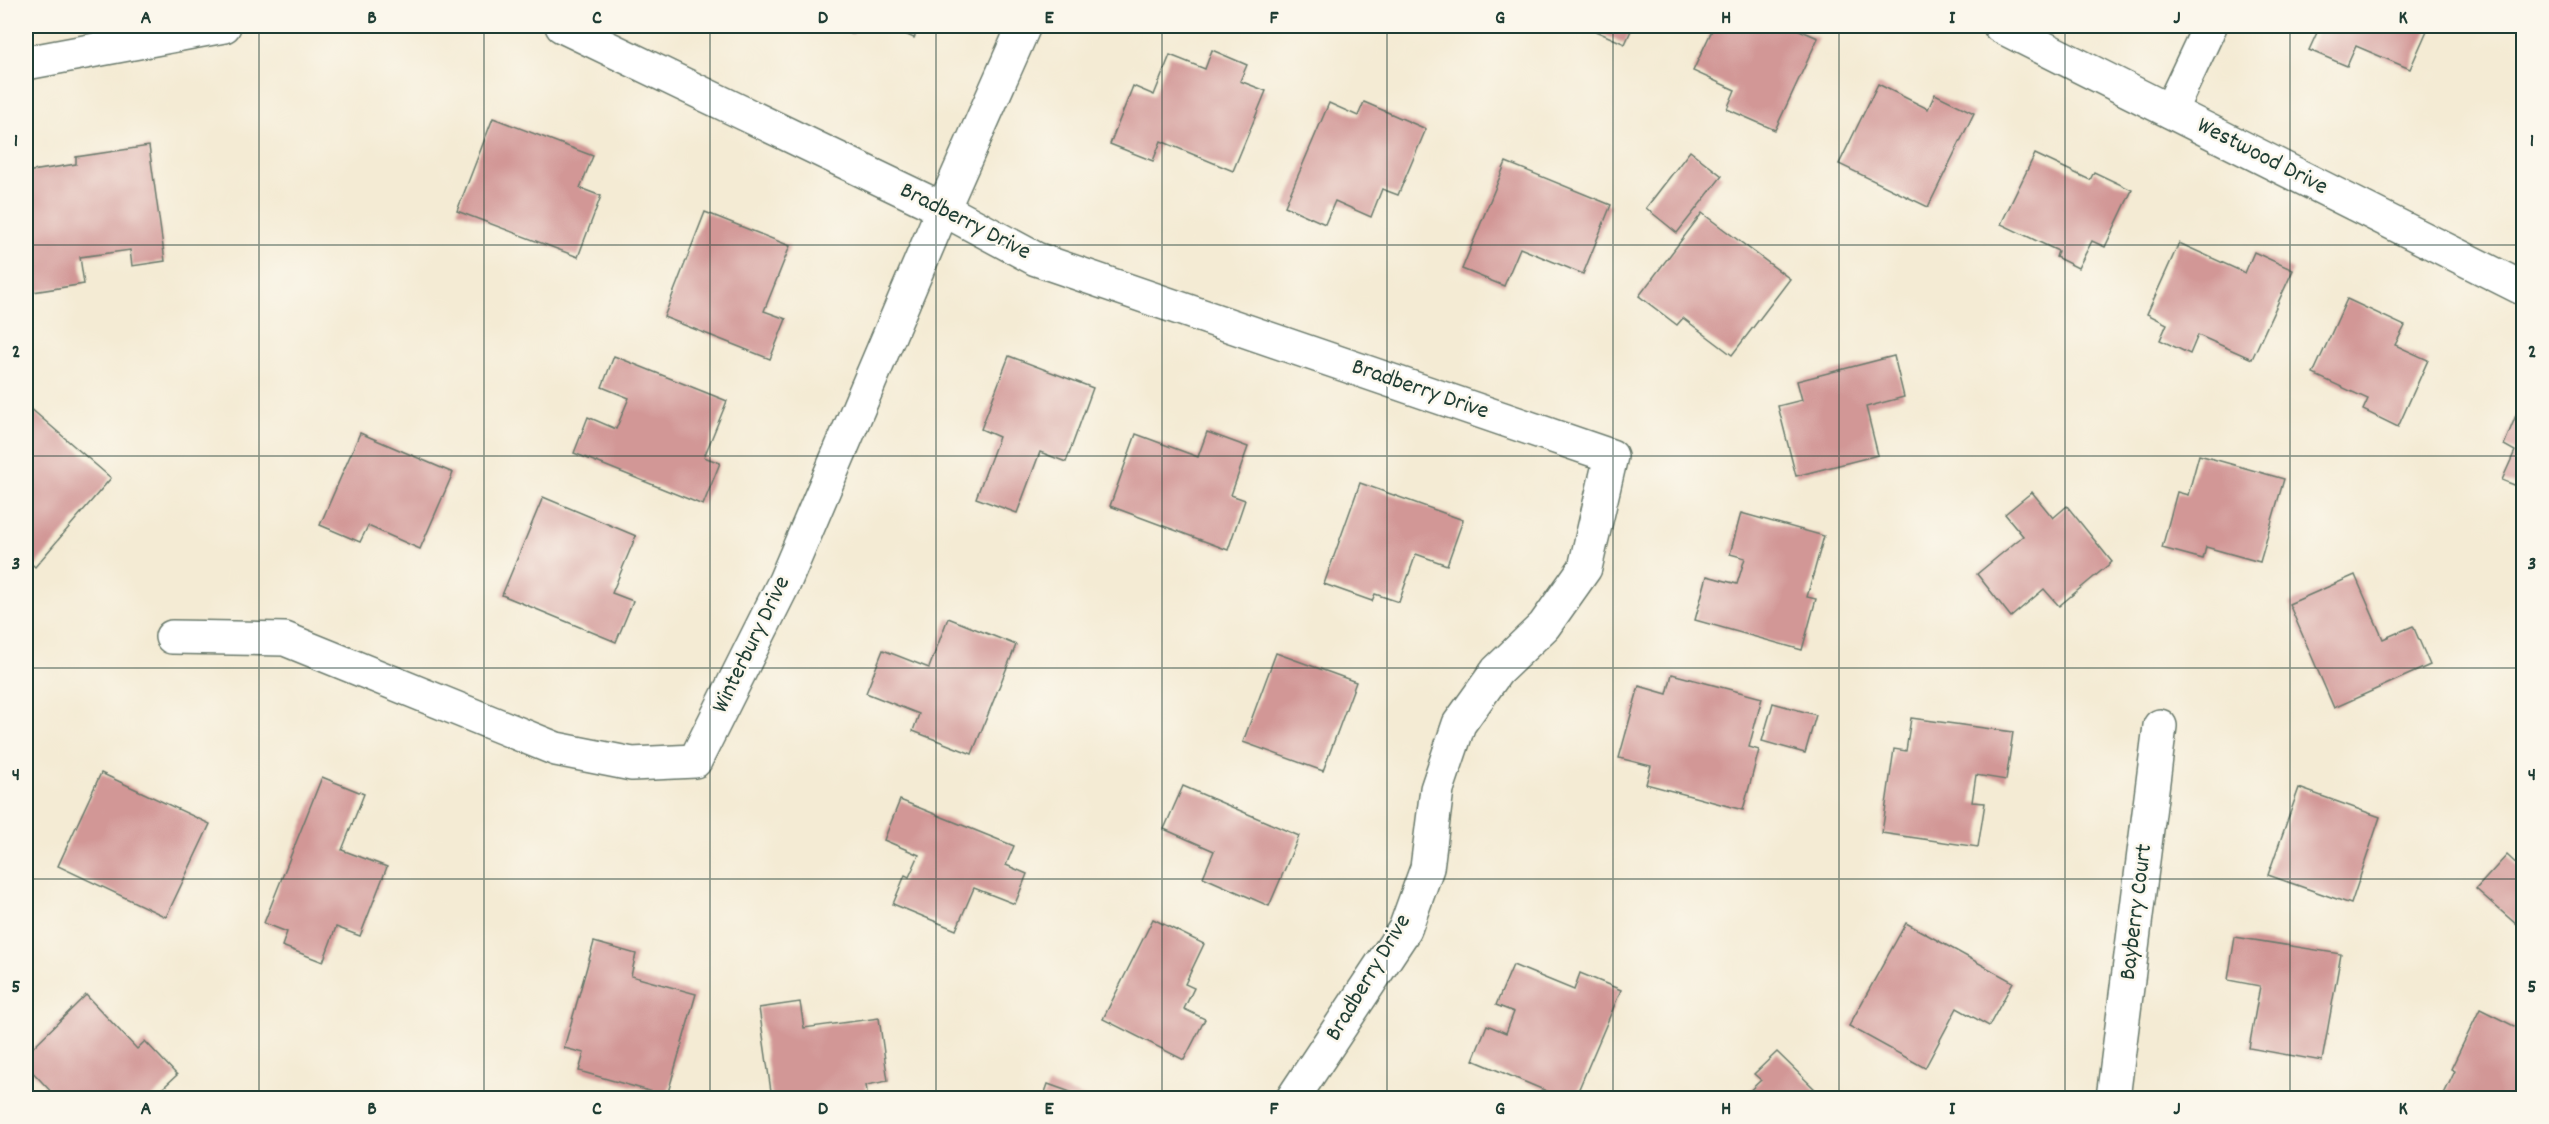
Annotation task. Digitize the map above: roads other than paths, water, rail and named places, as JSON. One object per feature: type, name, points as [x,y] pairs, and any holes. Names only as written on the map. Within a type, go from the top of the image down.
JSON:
[{"type":"street","points":[[26,63],[224,26]]},
{"type":"street","name":"Bradberry Drive","points":[[562,26],[943,209],[1036,259],[1611,456],[1585,568],[1544,626],[1497,670],[1459,724],[1437,789],[1427,867],[1404,929],[1293,1098]]},
{"type":"street","name":"Winterbury Drive","points":[[172,637],[285,639],[556,749],[633,764],[695,761],[785,580],[943,209],[1024,26]]},
{"type":"street","name":"Westwood Drive","points":[[2000,26],[2523,289]]},
{"type":"street","points":[[2170,111],[2210,26]]},
{"type":"street","name":"Bayberry Court","points":[[2113,1098],[2160,726]]}]
